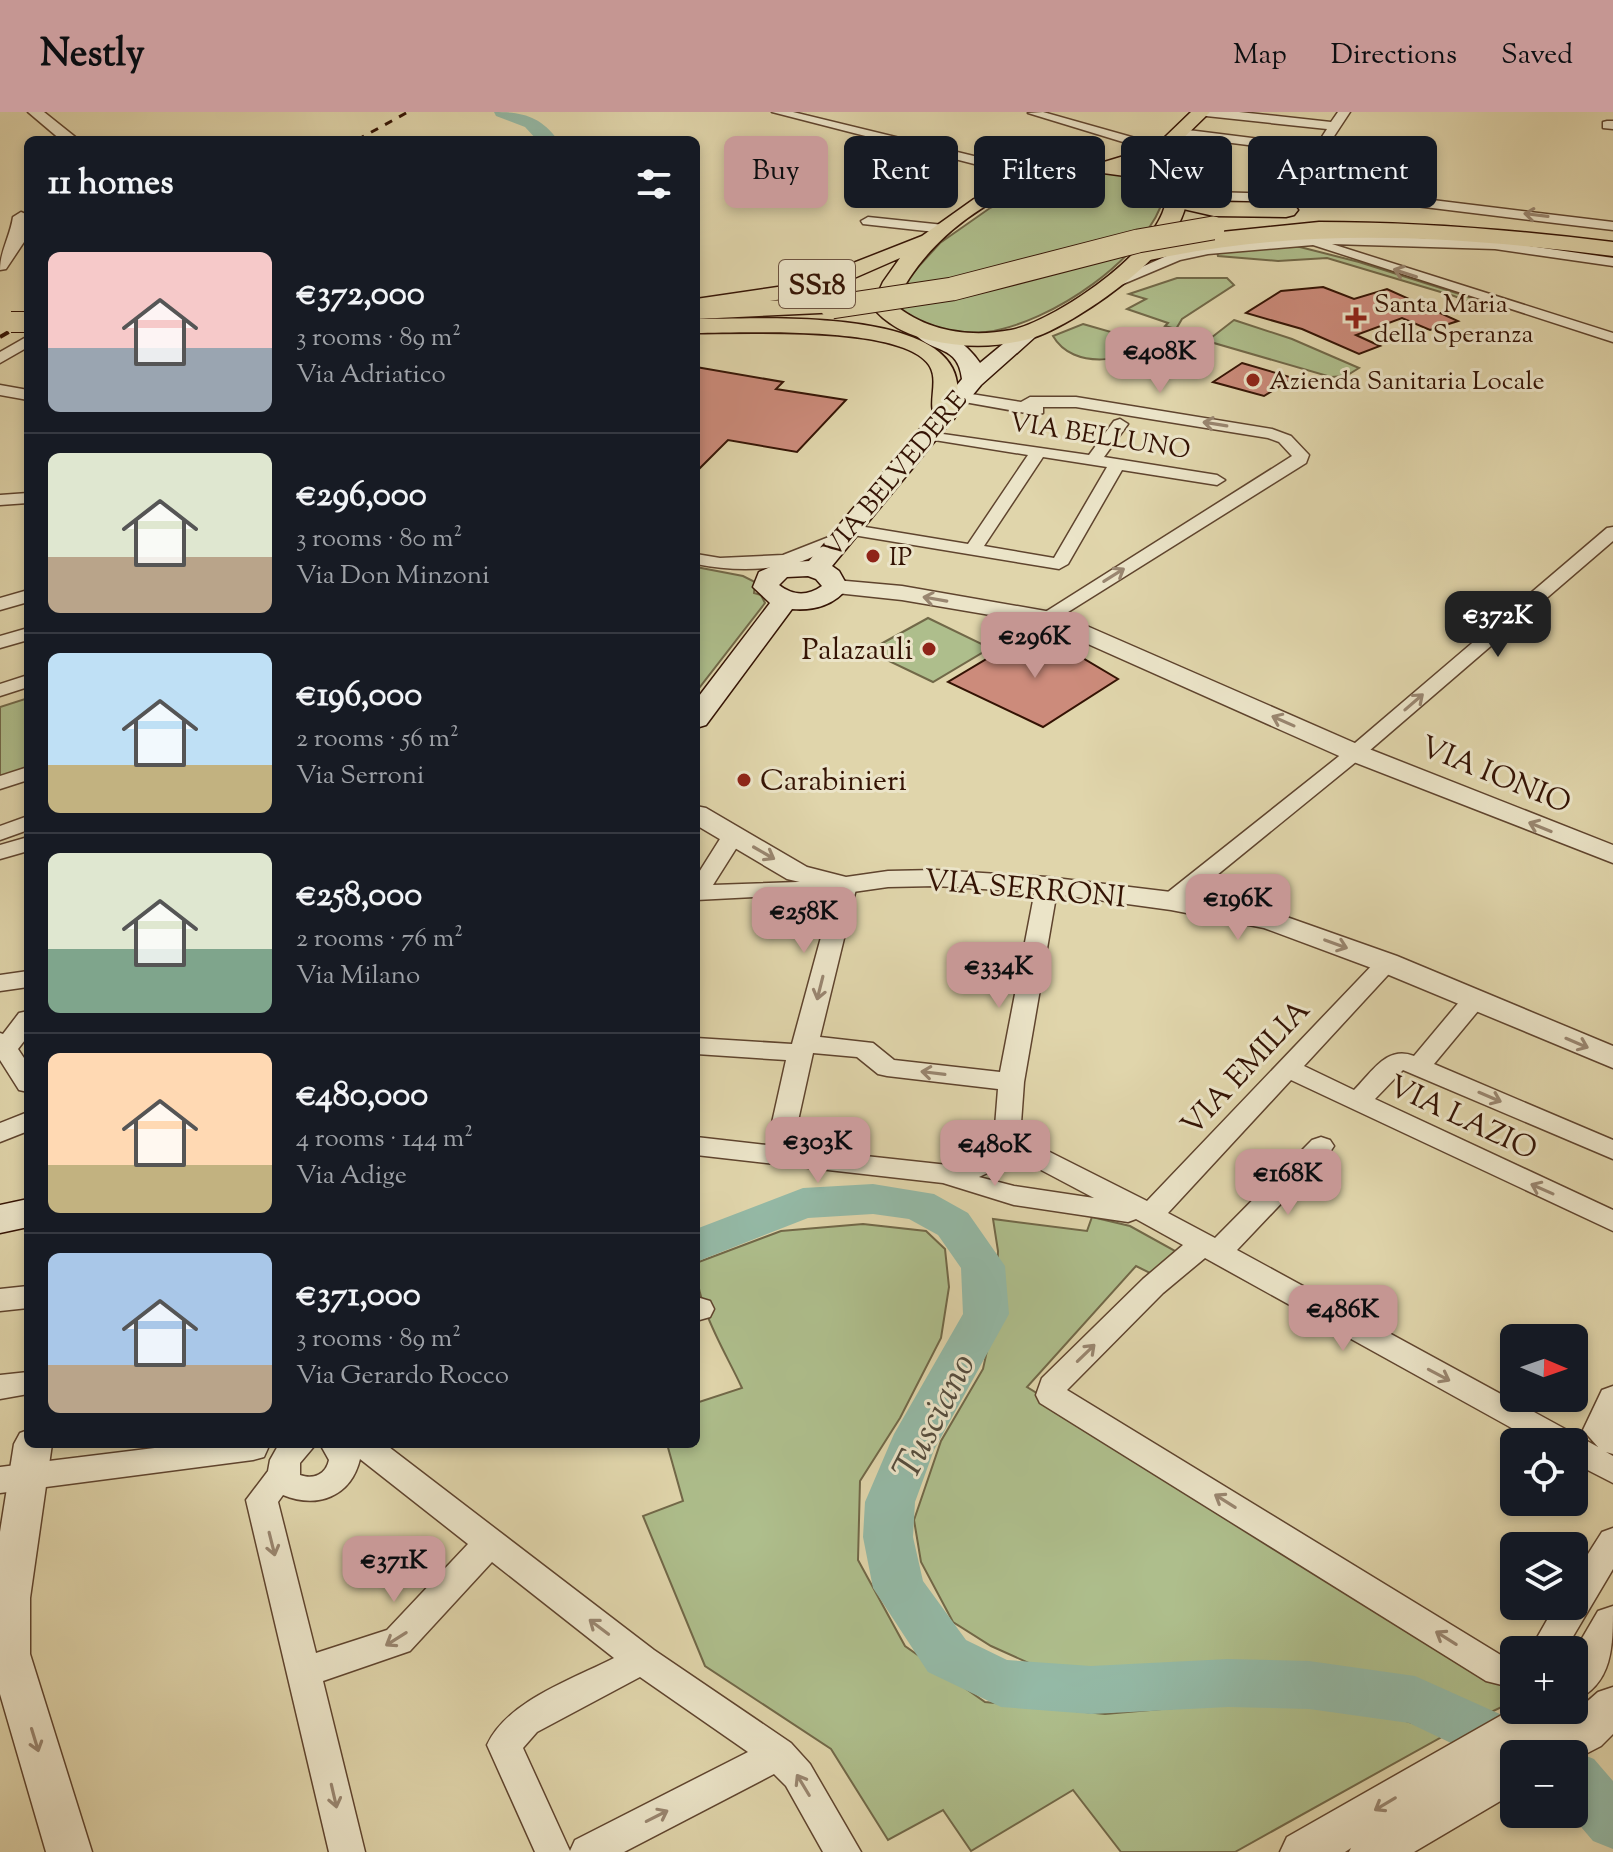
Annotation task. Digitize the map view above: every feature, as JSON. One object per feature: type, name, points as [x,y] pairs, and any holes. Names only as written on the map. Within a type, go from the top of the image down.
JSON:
[{"type":"highway","points":[[1212,208],[1419,213],[1613,245]]},
{"type":"highway","points":[[700,308],[832,307],[952,289],[1138,241],[1213,228],[1307,221],[1398,221],[1489,228],[1613,245]]},
{"type":"highway","points":[[1145,254],[1173,247],[1263,235],[1384,229],[1490,234],[1613,245]]},
{"type":"main road","name":"SS18","points":[[1177,136],[1204,112]]},
{"type":"main road","name":"VIA BELVEDERE","points":[[967,389],[972,364],[965,354],[895,318],[883,306],[889,286],[897,274],[938,234],[978,208]]},
{"type":"main road","name":"VIA BELVEDERE","points":[[825,578],[843,534],[967,389],[1028,333],[1111,284],[1145,254],[1174,213],[1174,208]]},
{"type":"main road","name":"SS18","points":[[700,307],[804,287],[938,234]]},
{"type":"main road","name":"SS18","points":[[700,318],[833,320],[926,334]]},
{"type":"main road","points":[[700,326],[833,328],[869,332],[925,350],[938,360],[944,376],[967,389]]},
{"type":"main road","name":"VIA BELVEDERE","points":[[926,334],[981,339],[1028,333]]},
{"type":"main road","points":[[700,712],[780,582],[825,578]]},
{"type":"main road","points":[[0,1219],[24,1214]]},
{"type":"street","points":[[35,112],[66,136]]},
{"type":"street","points":[[778,112],[974,160]]},
{"type":"street","points":[[1204,112],[1335,126]]},
{"type":"street","points":[[1180,133],[1319,150],[1344,112]]},
{"type":"street","points":[[1034,113],[1121,138]]},
{"type":"street","points":[[1241,141],[1261,118]]},
{"type":"street","points":[[1232,197],[1416,202],[1613,226]]},
{"type":"street","points":[[0,232],[24,212]]},
{"type":"street","points":[[0,265],[18,239],[24,212]]},
{"type":"street","points":[[868,221],[938,234]]},
{"type":"street","points":[[1111,284],[1176,257],[1208,250],[1310,240],[1366,239],[1495,245],[1613,262]]},
{"type":"street","points":[[1310,240],[1335,251],[1613,338]]},
{"type":"street","points":[[0,359],[24,344]]},
{"type":"street","points":[[0,359],[24,359]]},
{"type":"street","points":[[967,389],[989,384],[992,391],[1000,396],[1027,405],[1076,402],[1265,447],[1288,444],[1298,451],[1300,459],[1049,618]]},
{"type":"street","points":[[967,389],[1120,424],[1157,422]]},
{"type":"street","points":[[0,390],[24,395]]},
{"type":"street","points":[[0,409],[24,396]]},
{"type":"street","points":[[1093,460],[1120,424]]},
{"type":"street","name":"VIA BELLUNO","points":[[928,434],[1217,480]]},
{"type":"street","points":[[973,550],[1039,451]]},
{"type":"street","points":[[729,565],[786,560],[843,534],[1059,564],[1117,464]]},
{"type":"street","points":[[0,500],[24,498]]},
{"type":"street","points":[[1171,901],[1355,753],[1613,532]]},
{"type":"street","points":[[700,560],[729,565],[780,582]]},
{"type":"street","name":"VIA IONIO","points":[[825,578],[1049,618],[1355,753],[1613,855]]},
{"type":"street","points":[[0,604],[24,597]]},
{"type":"street","points":[[0,642],[24,635]]},
{"type":"street","points":[[0,690],[24,682]]},
{"type":"street","points":[[0,703],[24,696]]},
{"type":"street","points":[[0,783],[24,774]]},
{"type":"street","points":[[700,816],[797,873],[846,885],[777,1157]]},
{"type":"street","points":[[0,833],[24,824]]},
{"type":"street","points":[[700,887],[733,836]]},
{"type":"street","points":[[0,852],[24,845]]},
{"type":"street","name":"VIA SERRONI","points":[[700,893],[936,878],[1047,885],[1171,901],[1271,921],[1387,963],[1613,1058]]},
{"type":"street","points":[[700,1147],[948,1174],[971,1171],[991,1162],[1007,1141],[1011,1082],[1047,885]]},
{"type":"street","name":"VIA EMILIA","points":[[1150,1215],[1387,963]]},
{"type":"street","points":[[0,983],[24,980]]},
{"type":"street","points":[[1419,1066],[1474,1000]]},
{"type":"street","points":[[24,1023],[3,1044],[24,1078]]},
{"type":"street","points":[[700,1046],[804,1044],[864,1049],[887,1068],[1011,1082]]},
{"type":"street","points":[[1357,1102],[1399,1059],[1613,1150]]},
{"type":"street","name":"VIA LAZIO","points":[[1286,1068],[1613,1221]]},
{"type":"street","points":[[0,1133],[24,1123]]},
{"type":"street","points":[[0,1150],[24,1141]]},
{"type":"street","points":[[1007,1141],[1150,1215],[1537,1428]]},
{"type":"street","points":[[1321,1146],[1211,1249],[1153,1286],[1052,1386],[1051,1395],[1500,1671]]},
{"type":"street","points":[[948,1174],[964,1182],[1000,1191],[1150,1215]]},
{"type":"street","points":[[0,1300],[24,1297]]},
{"type":"street","points":[[0,1387],[24,1384]]},
{"type":"street","points":[[1613,1398],[1598,1430],[1613,1442]]},
{"type":"street","points":[[69,1852],[4,1655],[21,1467],[230,1448]]},
{"type":"street","points":[[257,1448],[289,1461]]},
{"type":"street","points":[[289,1461],[295,1488],[323,1488],[340,1476],[349,1448]]},
{"type":"street","points":[[352,1448],[489,1543],[642,1660],[779,1754],[798,1775],[843,1852]]},
{"type":"street","points":[[1588,1456],[1613,1471]]},
{"type":"street","points":[[289,1461],[262,1500],[347,1852]]},
{"type":"street","points":[[1588,1583],[1613,1541]]},
{"type":"street","points":[[304,1672],[398,1641],[489,1543]]},
{"type":"street","points":[[1588,1666],[1613,1624]]},
{"type":"street","points":[[553,1852],[504,1745],[525,1721],[642,1660]]},
{"type":"street","points":[[1566,1740],[1600,1719]]},
{"type":"street","points":[[1303,1852],[1519,1724]]},
{"type":"street","points":[[588,1852],[779,1754]]},
{"type":"street","points":[[1372,1852],[1500,1777]]},
{"type":"green space","points":[[1105,173],[1121,174],[1121,208],[1159,208],[1139,241],[1094,284],[1039,316],[986,332],[940,329],[918,322],[898,310],[900,287],[940,243],[990,208],[1105,208]]},
{"type":"green space","points":[[1292,245],[1359,262],[1491,304],[1481,312],[1472,303],[1454,296],[1327,258],[1278,261],[1218,256],[1217,252]]},
{"type":"green space","points":[[1177,278],[1227,278],[1234,285],[1182,319],[1176,329],[1165,326],[1168,323],[1127,309],[1146,299],[1129,294]]},
{"type":"green space","points":[[1234,320],[1292,339],[1359,368],[1346,376],[1331,377],[1207,341]]},
{"type":"green space","points":[[1083,324],[1142,341],[1147,337],[1156,340],[1132,354],[1102,359],[1074,354],[1062,347],[1053,336]]},
{"type":"green space","points":[[700,568],[743,576],[755,582],[754,593],[761,595],[765,603],[700,687]]},
{"type":"green space","name":"Palazauli","points":[[928,618],[990,648],[933,682],[868,651]]},
{"type":"green space","points":[[24,699],[24,769],[0,778],[0,707]]},
{"type":"green space","points":[[1092,1217],[1130,1226],[1177,1252],[1156,1276],[1136,1266],[1027,1387],[1500,1677],[1500,1708],[1481,1717],[1430,1691],[1263,1662],[1112,1670],[1042,1669],[991,1646],[953,1622],[921,1562],[914,1520],[941,1441],[983,1369],[996,1310],[998,1251],[993,1219],[1087,1231]]},
{"type":"green space","points":[[863,1224],[926,1231],[945,1249],[949,1287],[941,1338],[900,1418],[860,1481],[858,1560],[905,1646],[985,1702],[1105,1714],[1264,1700],[1362,1707],[1447,1734],[1235,1852],[1121,1852],[1073,1790],[971,1851],[943,1810],[888,1840],[831,1749],[705,1666],[643,1516],[683,1501],[668,1448],[700,1448],[700,1402],[742,1388],[706,1312],[700,1292],[700,1261],[781,1231]]},
{"type":"building","points":[[1323,287],[1354,299],[1387,289],[1458,321],[1430,330],[1402,318],[1356,335],[1380,346],[1359,354],[1302,329],[1246,313],[1281,291]]},
{"type":"building","name":"Azienda Sanitaria Locale","points":[[1242,363],[1293,378],[1264,396],[1213,382]]},
{"type":"building","points":[[700,368],[783,382],[776,389],[846,400],[797,452],[728,440],[700,468]]},
{"type":"building","points":[[1030,633],[1069,650],[1118,679],[1043,727],[948,682]]},
{"type":"waterway","name":"Tusciano","points":[[503,112],[532,123],[544,136]]},
{"type":"waterway","name":"Tusciano","points":[[700,1244],[803,1203],[873,1199],[919,1205],[953,1224],[983,1266],[986,1314],[911,1448],[890,1502],[888,1537],[899,1588],[947,1656],[1001,1683],[1091,1690],[1228,1683],[1309,1685],[1415,1700],[1500,1740]]},
{"type":"waterway","name":"Tusciano","points":[[1588,1793],[1613,1822]]},
{"type":"railway","points":[[364,136],[408,112]]},
{"type":"railway","points":[[0,337],[24,324]]},
{"type":"place","name":"Santa Maria della Speranza","points":[[1356,318]]},
{"type":"place","name":"Azienda Sanitaria Locale","points":[[1253,380]]},
{"type":"place","name":"IP","points":[[873,556]]},
{"type":"place","name":"Palazauli","points":[[929,649]]},
{"type":"place","name":"Carabinieri","points":[[744,780]]}]
